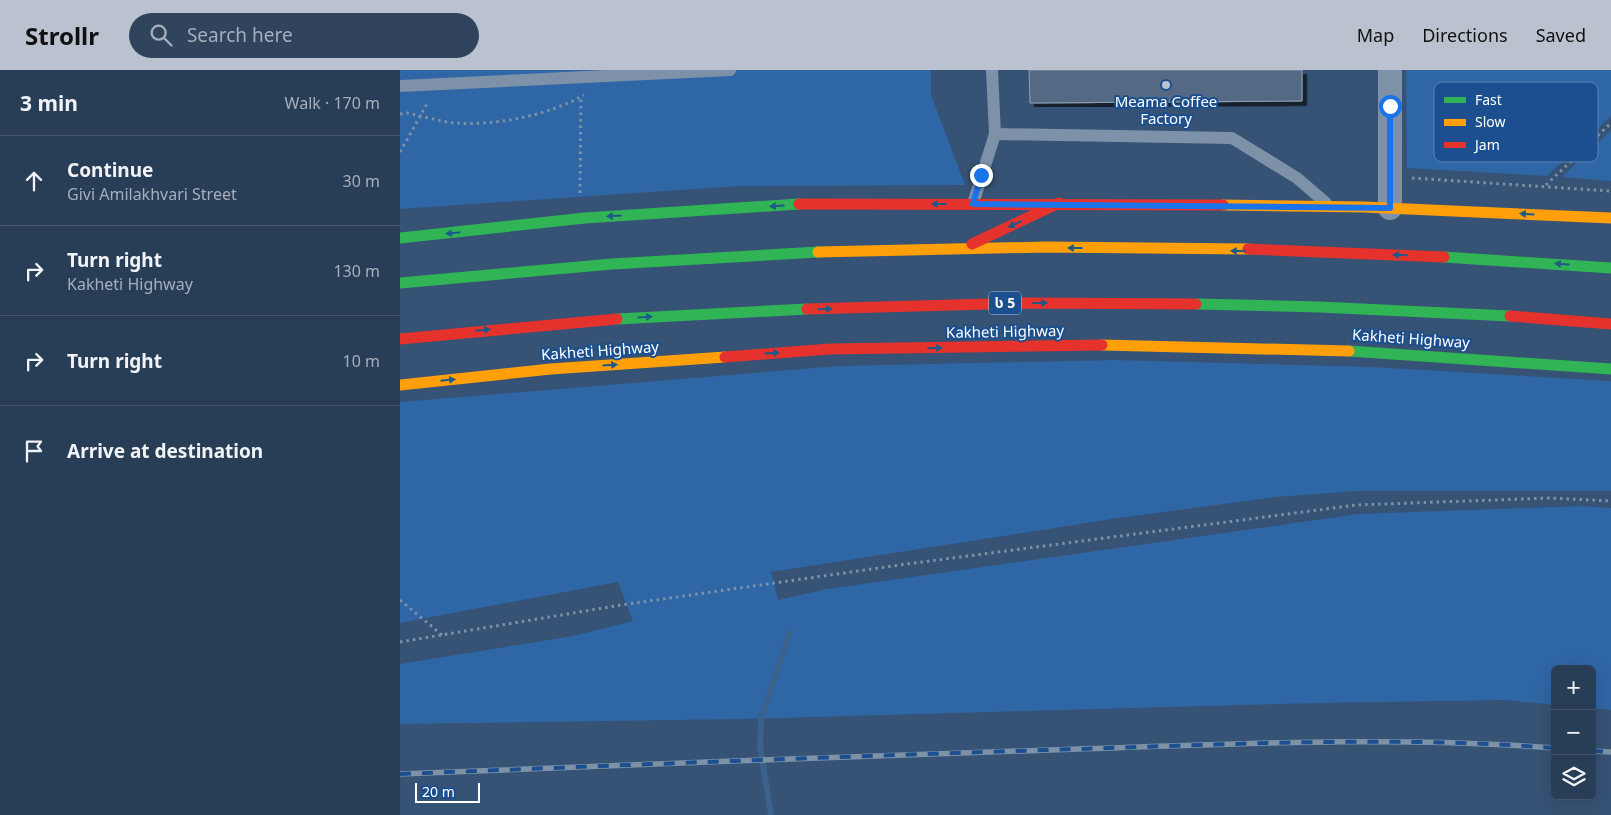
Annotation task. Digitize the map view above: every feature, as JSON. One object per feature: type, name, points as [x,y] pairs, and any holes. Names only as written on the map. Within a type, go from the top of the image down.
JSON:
[{"type":"main road","points":[[400,238],[585,218],[798,204],[1059,204],[1390,208],[1611,218]]},
{"type":"main road","points":[[964,248],[1059,204]]},
{"type":"main road","points":[[400,283],[618,264],[964,248],[1113,248],[1305,252],[1473,258],[1611,268]]},
{"type":"main road","name":"Kakheti Highway","points":[[400,339],[618,318],[972,303],[1277,304],[1424,310],[1611,324]]},
{"type":"main road","points":[[1555,319],[1611,332]]},
{"type":"main road","name":"Kakheti Highway","points":[[400,385],[551,369],[830,349],[1114,345],[1363,350],[1611,369]]},
{"type":"street","points":[[1390,70],[1390,208]]},
{"type":"lane","points":[[400,86],[575,74],[613,76],[730,70]]},
{"type":"lane","points":[[973,204],[994,134],[992,70]]},
{"type":"lane","points":[[994,134],[1232,138],[1297,178],[1330,207]]},
{"type":"path","points":[[575,74],[581,97],[580,193]]},
{"type":"path","points":[[400,114],[456,123],[499,122],[545,111],[581,97],[613,76]]},
{"type":"path","points":[[400,152],[433,93],[431,84]]},
{"type":"path","points":[[1598,135],[1611,123]]},
{"type":"path","points":[[1546,185],[1570,162]]},
{"type":"path","points":[[1410,178],[1546,185],[1611,191]]},
{"type":"path","points":[[400,642],[621,605],[907,564],[1356,505],[1550,498],[1611,500]]},
{"type":"path","points":[[400,600],[443,635]]},
{"type":"shaded area","points":[[400,70],[931,70],[931,95],[965,185],[739,186],[400,209]]},
{"type":"shaded area","points":[[1406,70],[1611,70],[1611,116],[1598,128],[1598,82],[1434,82],[1434,162],[1562,162],[1547,176],[1407,168]]},
{"type":"shaded area","points":[[1611,130],[1611,181],[1562,177],[1578,162],[1598,162],[1598,142]]},
{"type":"shaded area","points":[[1115,360],[1373,367],[1611,381],[1611,491],[1358,491],[1275,497],[1119,518],[771,572],[778,600],[827,589],[1358,514],[1584,506],[1611,508],[1611,710],[1596,708],[1596,665],[1551,665],[1551,705],[1507,700],[1318,703],[740,719],[400,724],[400,664],[573,636],[633,621],[618,582],[400,623],[400,402],[839,366]]},
{"type":"building","name":"Meama Coffee Factory","points":[[1029,70],[1302,70],[1302,101],[1030,103]]},
{"type":"waterway","points":[[771,815],[760,746],[761,719],[790,632]]},
{"type":"railway","points":[[400,774],[1257,743],[1436,742],[1551,748]]},
{"type":"railway","points":[[1596,751],[1611,752]]},
{"type":"traffic: fast","points":[[400,238],[585,218],[799,204]]},
{"type":"traffic: fast","points":[[400,283],[612,264],[818,252]]},
{"type":"traffic: fast","points":[[1444,257],[1611,268]]},
{"type":"traffic: fast","points":[[1196,304],[1319,307],[1510,316]]},
{"type":"traffic: fast","points":[[617,319],[807,309]]},
{"type":"traffic: fast","points":[[1349,351],[1611,369]]},
{"type":"traffic: slow","points":[[1223,205],[1363,207],[1611,218]]},
{"type":"traffic: slow","points":[[818,252],[1046,247],[1248,249]]},
{"type":"traffic: slow","points":[[1102,345],[1349,351]]},
{"type":"traffic: slow","points":[[400,385],[551,369],[725,357]]},
{"type":"traffic: jam","points":[[972,244],[1059,203]]},
{"type":"traffic: jam","points":[[799,204],[1223,205]]},
{"type":"traffic: jam","points":[[1248,249],[1444,257]]},
{"type":"traffic: jam","points":[[807,309],[1027,303],[1196,304]]},
{"type":"traffic: jam","points":[[1510,316],[1611,324]]},
{"type":"traffic: jam","points":[[400,339],[617,319]]},
{"type":"traffic: jam","points":[[725,357],[830,349],[1102,345]]},
{"type":"place","name":"Meama Coffee Factory","points":[[1166,85]]},
{"type":"route","points":[[981,175],[973,204],[1390,208],[1390,106]]}]
